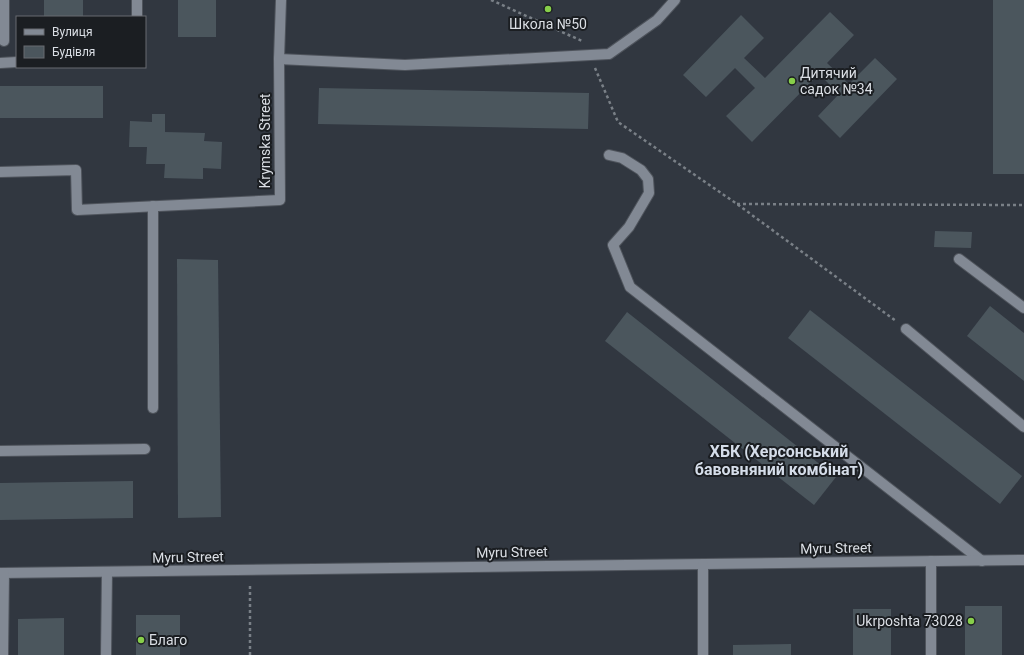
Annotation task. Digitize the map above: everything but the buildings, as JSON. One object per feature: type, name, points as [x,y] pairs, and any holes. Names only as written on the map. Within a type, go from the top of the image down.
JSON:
[{"type":"street","points":[[4,0],[4,41]]},
{"type":"street","points":[[137,0],[137,16]]},
{"type":"street","name":"Krymska Street","points":[[0,172],[76,170],[77,210],[280,200],[279,59],[281,0]]},
{"type":"street","points":[[279,59],[405,65],[610,54],[657,20],[675,0]]},
{"type":"street","points":[[0,63],[16,62]]},
{"type":"street","points":[[609,155],[622,158],[632,163],[641,170],[648,179],[649,193],[628,227],[612,245],[630,287],[982,560]]},
{"type":"street","points":[[153,206],[153,408]]},
{"type":"street","points":[[959,259],[1024,308]]},
{"type":"street","points":[[906,329],[1024,427]]},
{"type":"street","points":[[0,450],[145,449]]},
{"type":"street","name":"Myru Street","points":[[2,573],[1024,560]]},
{"type":"street","points":[[931,561],[931,655]]},
{"type":"street","points":[[703,564],[703,655]]},
{"type":"street","points":[[106,655],[107,572]]},
{"type":"street","points":[[2,573],[3,655]]},
{"type":"path","points":[[491,0],[589,44]]},
{"type":"path","points":[[590,55],[618,122],[737,204],[906,329]]},
{"type":"path","points":[[737,204],[1024,205]]},
{"type":"path","points":[[250,570],[250,655]]},
{"type":"place","name":"Школа №50","points":[[548,9]]},
{"type":"place","name":"Дитячий садок №34","points":[[792,81]]},
{"type":"place","name":"Ukrposhta 73028","points":[[971,621]]},
{"type":"place","name":"Благо","points":[[141,640]]},
{"type":"district","name":"ХБК (Херсонський бавовняний комбінат)","points":[[779,460]]}]
